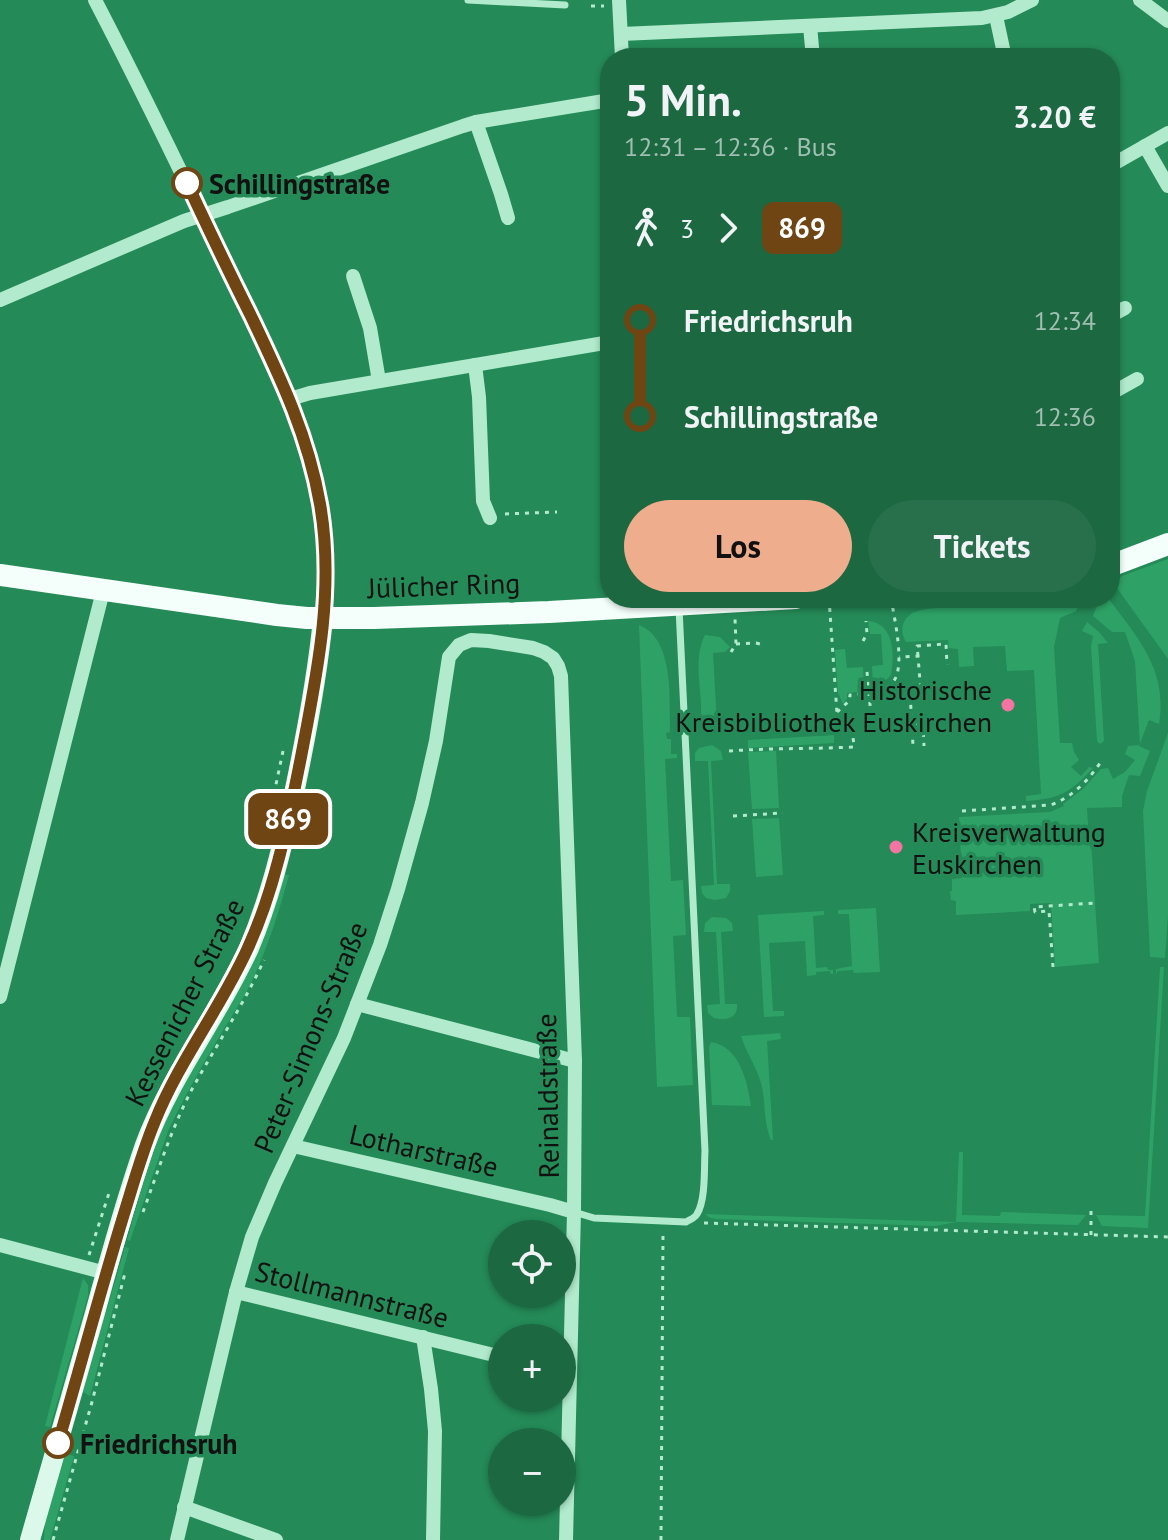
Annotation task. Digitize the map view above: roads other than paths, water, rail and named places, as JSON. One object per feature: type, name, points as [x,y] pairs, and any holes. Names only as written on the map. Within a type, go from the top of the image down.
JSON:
[{"type":"main road","points":[[1120,562],[1168,544]]},
{"type":"main road","name":"Jülicher Ring","points":[[0,575],[277,615],[323,618],[609,608]]},
{"type":"main road","name":"Kessenicher Straße","points":[[30,1540],[116,1274],[145,1147],[178,1074],[232,982],[263,912],[297,780],[323,618]]},
{"type":"street","name":"Kessenicher Straße","points":[[95,0],[290,399],[311,463],[322,518],[326,568],[323,618]]},
{"type":"street","points":[[619,0],[622,48]]},
{"type":"street","points":[[621,34],[964,19],[996,16],[1032,0]]},
{"type":"street","points":[[1140,0],[1168,21]]},
{"type":"street","points":[[996,16],[1003,48]]},
{"type":"street","points":[[810,26],[812,48]]},
{"type":"street","points":[[0,300],[184,221],[476,122],[600,102]]},
{"type":"street","points":[[476,122],[508,218]]},
{"type":"street","points":[[1120,160],[1168,133]]},
{"type":"street","points":[[1145,146],[1168,186]]},
{"type":"street","points":[[353,276],[370,328],[379,381]]},
{"type":"street","points":[[1120,311],[1125,308]]},
{"type":"street","points":[[290,399],[600,344]]},
{"type":"street","points":[[475,365],[483,501],[490,518]]},
{"type":"street","points":[[1120,388],[1137,379]]},
{"type":"street","points":[[0,997],[103,591]]},
{"type":"street","name":"Peter-Simons-Straße","points":[[177,1540],[252,1237],[326,1077],[380,945],[422,803],[438,730],[449,657],[459,645],[478,640],[533,648],[550,655]]},
{"type":"street","name":"Reinaldstraße","points":[[550,655],[558,666],[561,683],[575,1061],[574,1212],[568,1324]]},
{"type":"street","points":[[357,1004],[575,1061]]},
{"type":"street","name":"Lotharstraße","points":[[293,1146],[574,1212]]},
{"type":"street","points":[[0,1245],[116,1274]]},
{"type":"street","name":"Stollmannstraße","points":[[236,1292],[488,1353]]},
{"type":"street","points":[[423,1337],[435,1431],[433,1540]]},
{"type":"street","name":"Reinaldstraße","points":[[566,1412],[566,1540]]},
{"type":"street","points":[[184,1507],[276,1540]]},
{"type":"lane","points":[[468,0],[565,5]]},
{"type":"lane","name":"Lotharstraße","points":[[574,1212],[594,1218],[686,1222],[699,1212],[702,1197],[705,1151],[679,608]]},
{"type":"place","name":"Schillingstraße","points":[[187,183]]},
{"type":"place","name":"Historische Kreisbibliothek Euskirchen","points":[[1008,705]]},
{"type":"place","name":"Kreisverwaltung Euskirchen","points":[[896,847]]},
{"type":"place","name":"Friedrichsruh","points":[[58,1443]]}]
